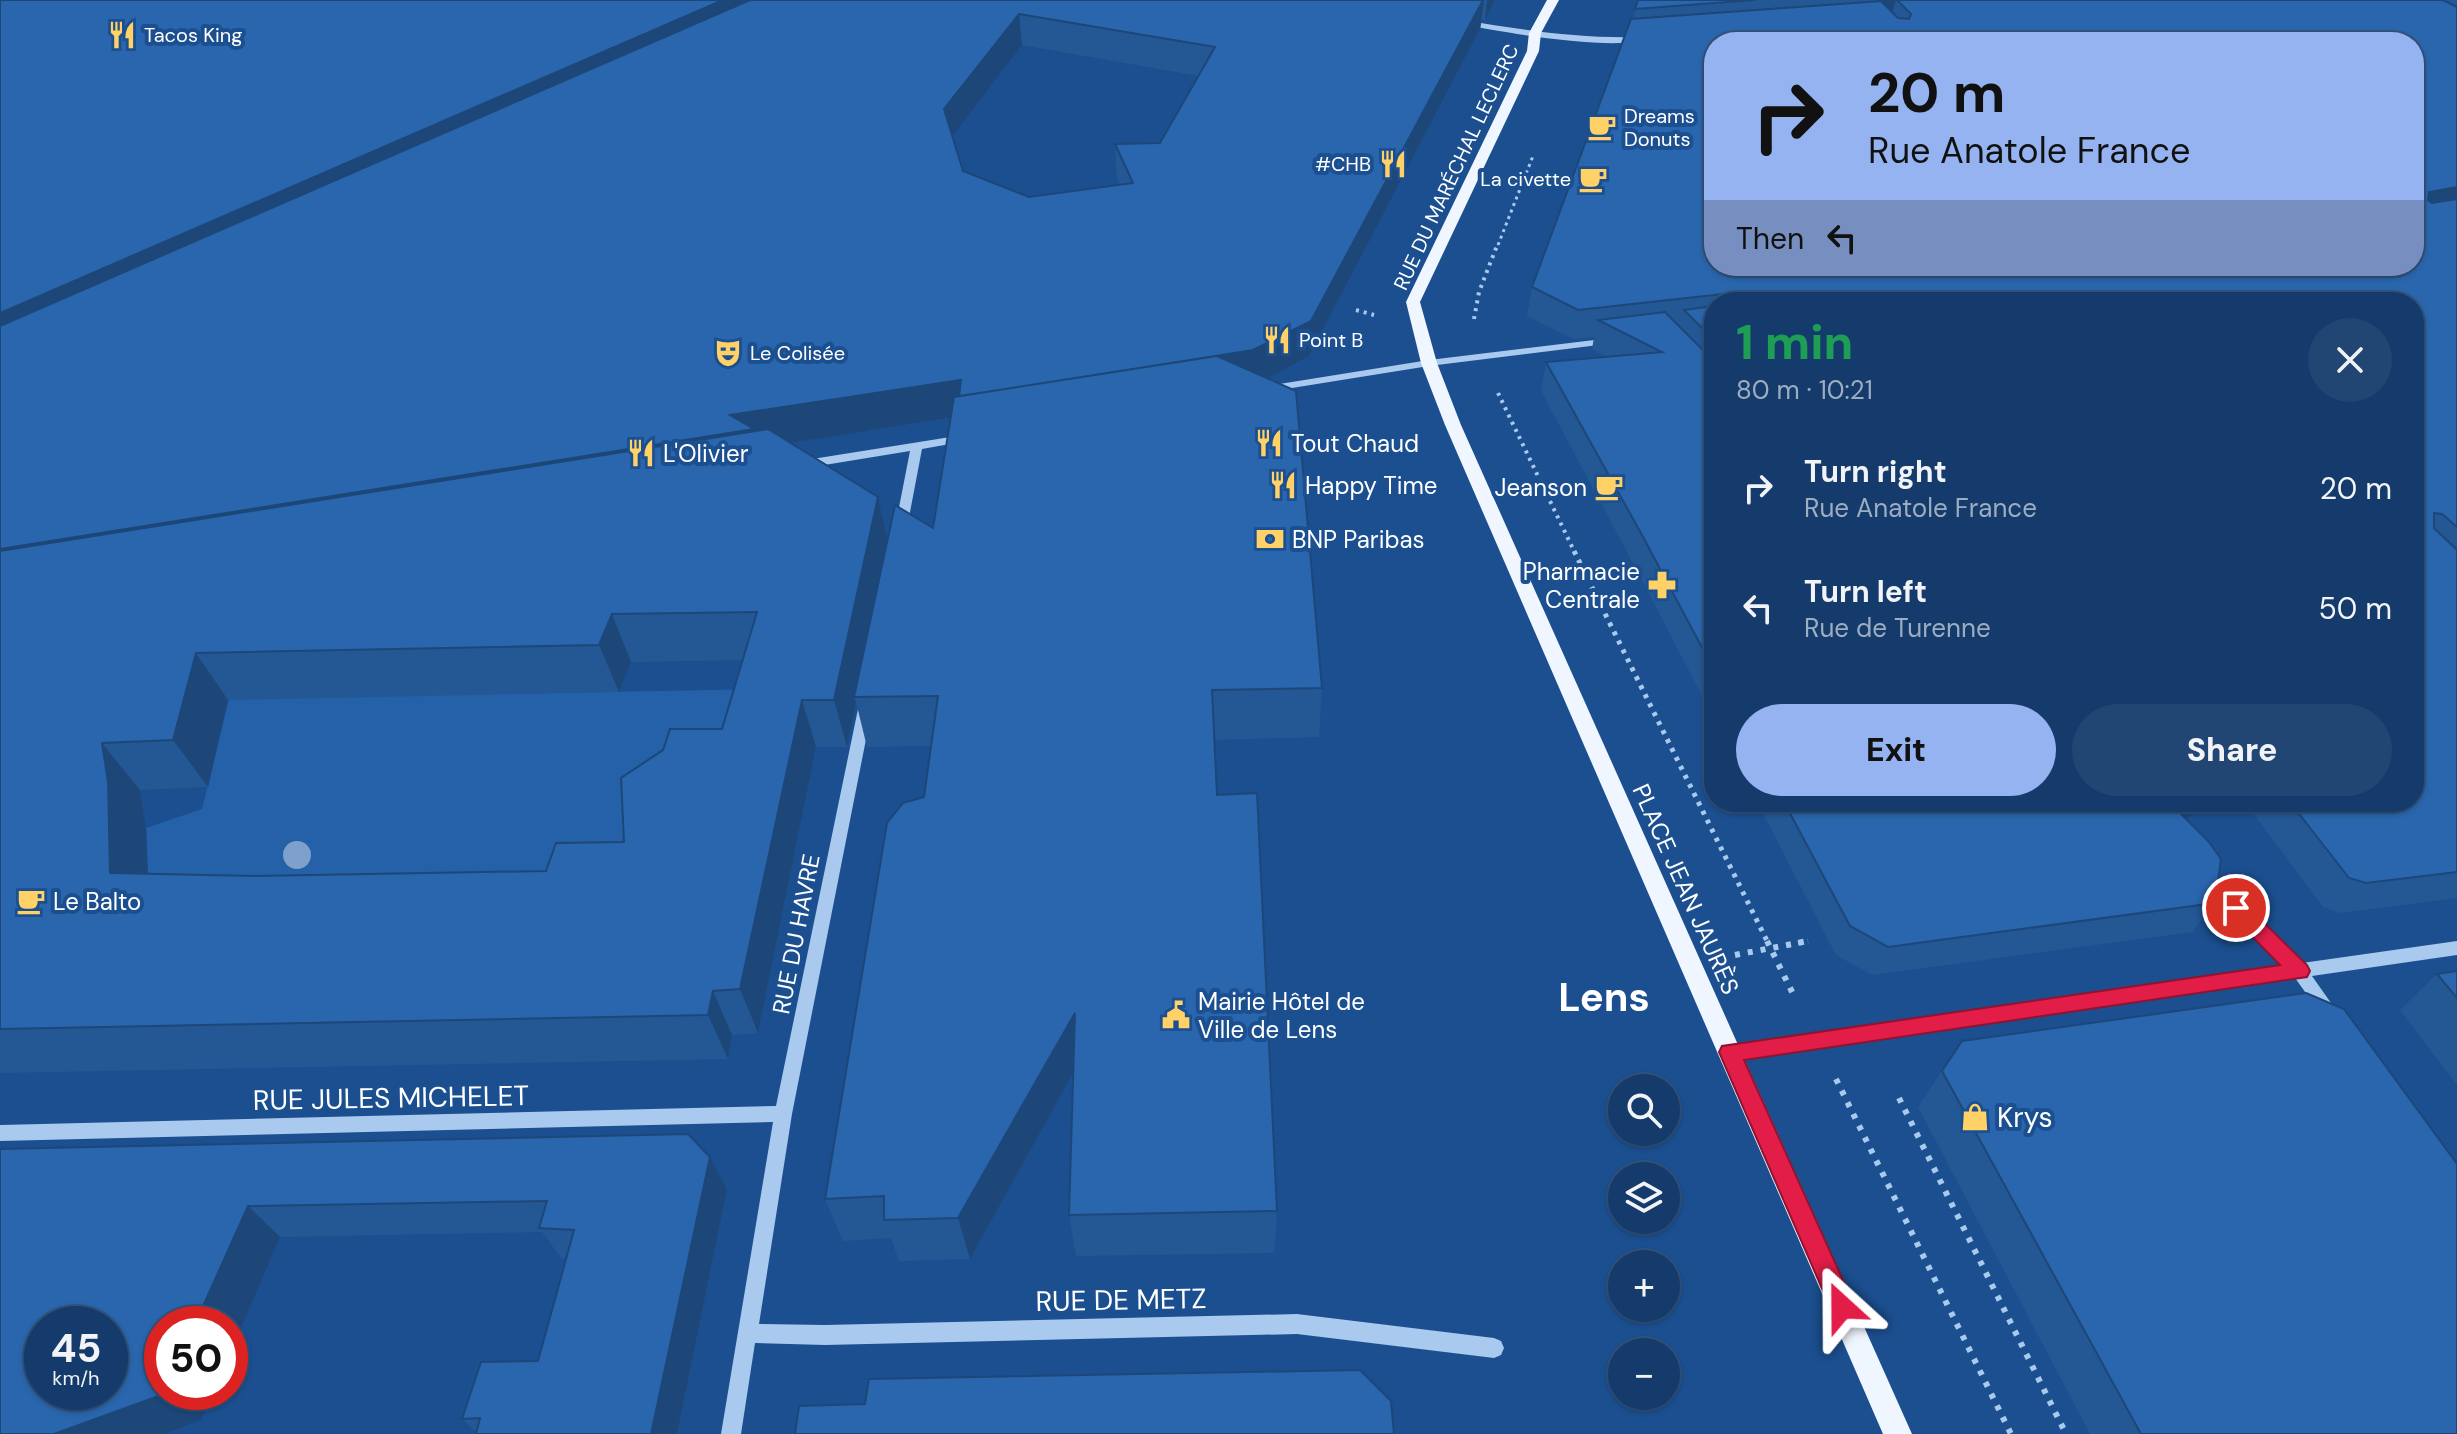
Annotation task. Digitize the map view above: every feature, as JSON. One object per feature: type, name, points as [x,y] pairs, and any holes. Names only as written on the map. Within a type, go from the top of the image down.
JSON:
[{"type":"main road","name":"RUE DU MARÉCHAL LECLERC","points":[[1429,363],[1413,302],[1533,51],[1535,33],[1553,0]]},
{"type":"main road","name":"PLACE JEAN JAURÈS","points":[[1429,363],[1898,1434]]},
{"type":"street","points":[[1453,20],[1613,41],[1660,37]]},
{"type":"street","points":[[1260,391],[1429,363],[1617,340]]},
{"type":"street","points":[[793,467],[979,436]]},
{"type":"street","points":[[898,540],[917,446]]},
{"type":"street","name":"RUE DU HAVRE","points":[[731,1434],[783,1114],[867,696]]},
{"type":"street","points":[[2198,870],[2299,971],[2339,1025]]},
{"type":"street","points":[[1730,1052],[2457,948]]},
{"type":"street","name":"RUE JULES MICHELET","points":[[0,1133],[783,1114]]},
{"type":"street","name":"RUE DE METZ","points":[[749,1333],[825,1335],[1297,1324],[1494,1348]]},
{"type":"path","points":[[1474,321],[1479,292],[1537,146]]},
{"type":"path","points":[[1484,356],[1509,419],[2011,1434]]},
{"type":"path","points":[[1899,1098],[2066,1434]]},
{"type":"shaded area","points":[[765,689],[672,888],[127,917],[147,851],[146,828],[202,809],[229,699]]},
{"type":"building","points":[[0,0],[723,0],[0,313]]},
{"type":"building","points":[[750,0],[1483,0],[1311,321],[1253,350],[959,397],[961,380],[730,415],[754,429],[0,549],[0,326]],"holes":[[[1019,14],[1215,47],[1160,143],[1115,144],[1133,183],[1029,197],[963,171],[944,109]]]},
{"type":"building","points":[[1638,0],[1755,0],[1635,9]]},
{"type":"building","points":[[1897,0],[2443,0],[2457,7],[2457,187],[2429,192],[2428,200],[2432,203],[2457,199],[2457,527],[2442,514],[2434,513],[2434,528],[2457,550],[2457,872],[2366,883],[2349,878],[2298,812],[2424,812],[2424,292],[1704,292],[1704,296],[1578,310],[1532,287],[1631,19],[1881,1],[1898,18],[1909,19],[1911,14]]},
{"type":"building","points":[[1704,307],[1704,330],[1684,310]]},
{"type":"building","points":[[1665,312],[1704,351],[1704,651],[1546,362],[1662,352],[1598,320]]},
{"type":"building","points":[[1217,356],[1296,391],[1322,688],[1212,690],[1217,795],[1257,793],[1277,1211],[1069,1215],[1075,1013],[958,1218],[884,1220],[884,1196],[825,1199],[887,823],[903,803],[924,797],[938,696],[854,697],[895,505],[933,528],[954,397]]},
{"type":"building","points":[[768,429],[878,497],[834,700],[802,700],[740,989],[713,991],[708,1015],[0,1029],[0,551]],"holes":[[[757,612],[722,729],[670,729],[663,750],[621,778],[624,842],[556,843],[546,871],[256,876],[110,873],[108,782],[102,743],[173,740],[196,653],[599,645],[612,614]]]},
{"type":"building","points":[[1789,812],[2179,812],[2221,859],[2215,903],[1888,947],[1850,926]]},
{"type":"building","points":[[2457,971],[2457,998],[2437,974]]},
{"type":"building","points":[[2306,993],[2344,1009],[2457,1164],[2457,1434],[2141,1434],[1942,1071],[1962,1041]]},
{"type":"building","points":[[688,1134],[710,1157],[651,1434],[476,1434],[480,1418],[462,1419],[481,1362],[538,1361],[574,1230],[539,1228],[547,1201],[248,1206],[203,1306],[144,1306],[144,1401],[128,1407],[128,1306],[24,1306],[24,1410],[120,1410],[54,1434],[0,1434],[0,1149]]},
{"type":"building","points":[[1360,1370],[1391,1401],[1394,1434],[795,1434],[799,1406],[865,1404],[869,1379]]},
{"type":"place","name":"Tacos King","points":[[122,35]]},
{"type":"place","name":"Dreams Donuts","points":[[1602,127]]},
{"type":"place","name":"#CHB","points":[[1393,164]]},
{"type":"place","name":"La civette","points":[[1593,179]]},
{"type":"place","name":"Point B","points":[[1277,340]]},
{"type":"place","name":"Le Colisée","points":[[728,353]]},
{"type":"place","name":"Tout Chaud","points":[[1269,443]]},
{"type":"place","name":"L'Olivier","points":[[641,453]]},
{"type":"place","name":"Happy Time","points":[[1283,485]]},
{"type":"place","name":"Jeanson","points":[[1609,487]]},
{"type":"place","name":"BNP Paribas","points":[[1270,539]]},
{"type":"place","name":"Pharmacie Centrale","points":[[1662,585]]},
{"type":"place","name":"Le Balto","points":[[31,901]]},
{"type":"place","name":"Mairie Hôtel de Ville de Lens","points":[[1176,1015]]},
{"type":"place","name":"Krys","points":[[1975,1117]]},
{"type":"district","name":"Lens","points":[[1604,997]]},
{"type":"route","points":[[1842,1307],[1730,1052],[2299,971],[2236,908]]}]
